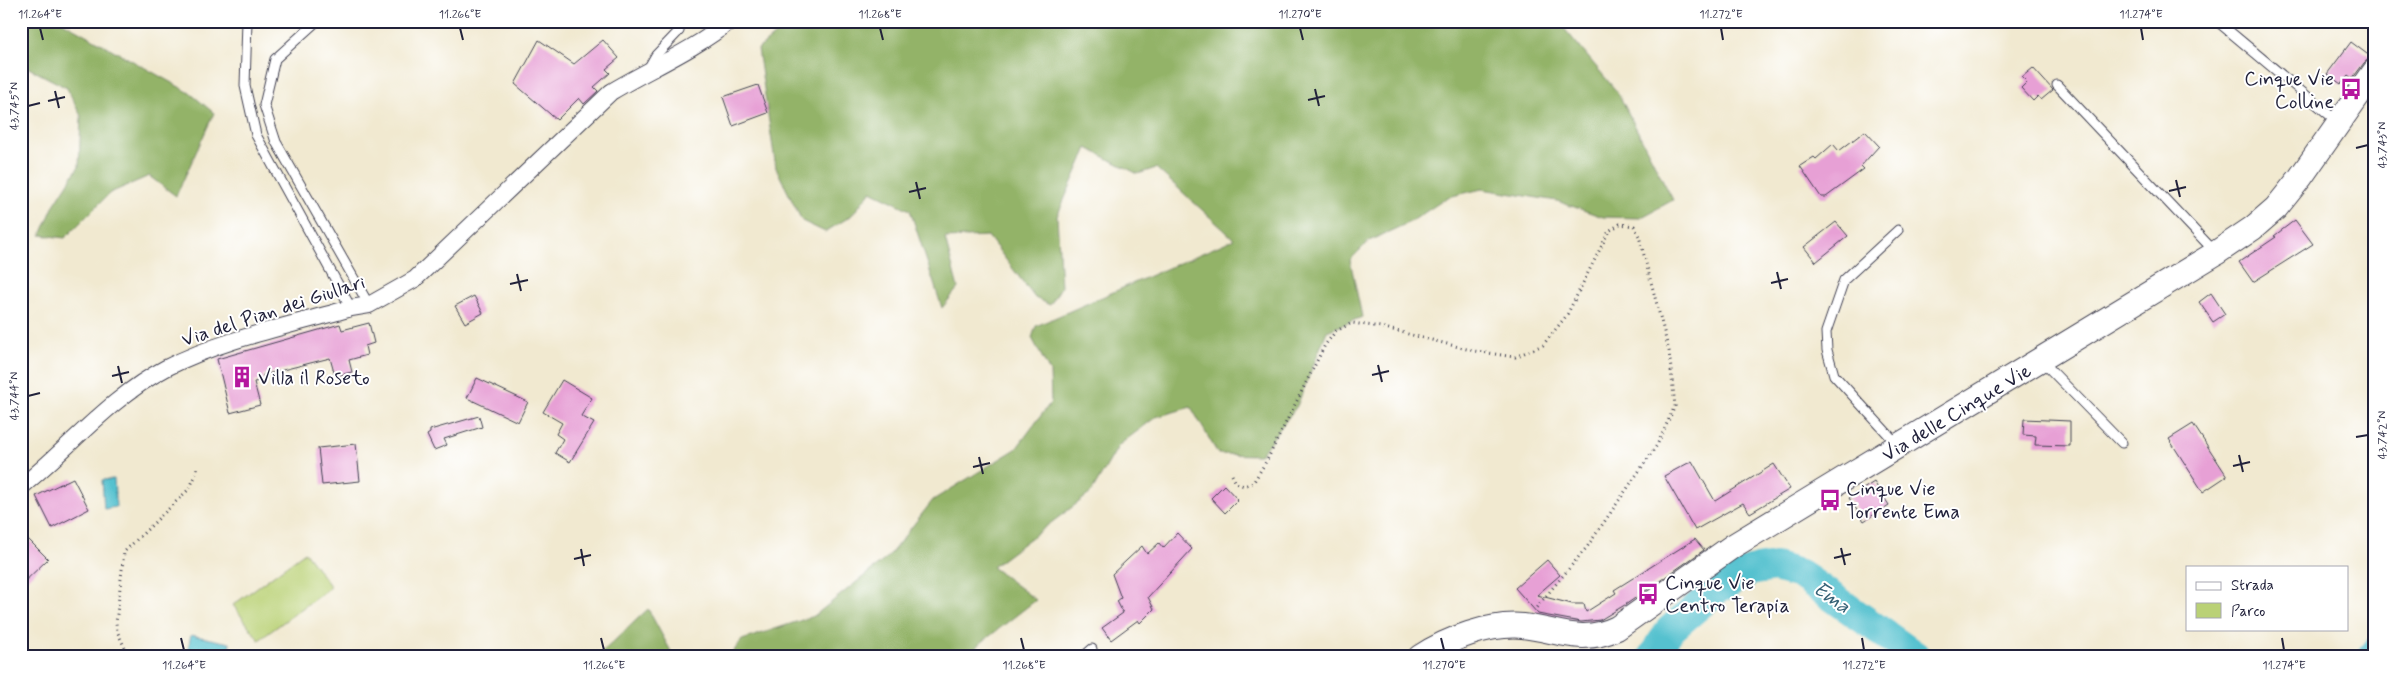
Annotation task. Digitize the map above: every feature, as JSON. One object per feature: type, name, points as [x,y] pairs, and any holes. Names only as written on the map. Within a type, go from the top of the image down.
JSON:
[{"type":"street","name":"Via del Pian dei Giullari","points":[[21,487],[128,393],[165,369],[211,349],[369,304],[415,279],[611,92],[646,71],[689,50],[730,21]]},
{"type":"street","name":"Via delle Cinque Vie","points":[[1420,657],[1433,648],[1476,632],[1507,626],[1522,626],[1581,637],[1602,635],[1617,628],[1733,546],[2216,253],[2253,228],[2276,208],[2300,178],[2375,71]]},
{"type":"lane","points":[[247,21],[246,86],[256,136],[351,308]]},
{"type":"lane","points":[[317,21],[275,59],[264,105],[276,142],[369,304]]},
{"type":"lane","points":[[646,71],[656,55],[679,31],[680,26],[676,21]]},
{"type":"lane","points":[[2217,21],[2339,122]]},
{"type":"lane","points":[[2057,85],[2216,253]]},
{"type":"lane","points":[[1898,230],[1844,280],[1826,332],[1827,350],[1834,374],[1899,446]]},
{"type":"lane","points":[[2041,360],[2122,443]]},
{"type":"lane","points":[[1083,657],[1092,649]]},
{"type":"path","points":[[1232,475],[1236,483],[1244,486],[1253,483],[1268,460],[1325,345],[1336,331],[1352,323],[1381,327],[1474,351],[1515,357],[1542,345],[1567,315],[1609,231],[1620,224],[1634,226],[1639,236],[1669,351],[1675,406],[1657,445],[1592,539],[1522,626]]},
{"type":"path","points":[[129,657],[116,623],[124,552],[188,488],[196,477],[197,468]]},
{"type":"path","points":[[126,650],[169,657]]},
{"type":"green space","points":[[21,21],[61,21],[190,93],[214,113],[176,196],[149,176],[110,193],[65,238],[41,235],[54,205],[79,166],[81,116],[67,88],[21,64]]},
{"type":"green space","points":[[792,21],[1558,21],[1618,93],[1673,200],[1640,218],[1603,217],[1557,201],[1482,189],[1448,197],[1412,221],[1369,241],[1350,260],[1362,317],[1327,331],[1297,406],[1260,455],[1218,454],[1191,407],[1156,417],[1119,445],[1091,493],[992,567],[1036,600],[977,646],[969,657],[729,657],[742,640],[814,616],[888,557],[933,500],[1016,449],[1051,402],[1050,372],[1032,338],[1036,326],[1234,239],[1156,168],[1138,174],[1087,148],[1057,216],[1061,287],[1050,305],[1035,298],[988,236],[945,238],[958,288],[942,308],[910,210],[871,191],[851,216],[825,232],[802,221],[776,168],[758,49]]},
{"type":"green space","points":[[305,552],[331,587],[259,640],[233,605]]},
{"type":"green space","points":[[648,609],[674,657],[597,657]]},
{"type":"water","points":[[114,479],[116,507],[104,509],[102,480]]},
{"type":"water","points":[[191,635],[230,643],[228,657],[188,648]]},
{"type":"building","points":[[539,40],[574,64],[603,40],[619,58],[606,69],[610,73],[594,87],[598,91],[584,104],[579,98],[557,120],[515,84]]},
{"type":"building","points":[[2351,42],[2371,57],[2352,79],[2348,76],[2341,84],[2327,74]]},
{"type":"building","points":[[2033,68],[2053,90],[2041,100],[2038,96],[2033,101],[2021,88],[2027,82],[2022,77]]},
{"type":"building","points":[[758,85],[768,113],[733,126],[723,97]]},
{"type":"building","points":[[1865,131],[1879,146],[1861,166],[1864,169],[1826,197],[1821,197],[1800,166],[1814,157],[1816,159],[1833,144],[1839,151]]},
{"type":"building","points":[[2295,220],[2313,244],[2253,282],[2239,262],[2276,237],[2274,236]]},
{"type":"building","points":[[1836,222],[1848,236],[1816,262],[1804,247]]},
{"type":"building","points":[[2211,293],[2225,314],[2213,322],[2199,302]]},
{"type":"building","points":[[474,296],[483,313],[465,323],[455,306]]},
{"type":"building","points":[[369,323],[374,343],[365,346],[367,355],[349,360],[352,372],[335,376],[330,358],[263,375],[264,380],[254,382],[260,405],[230,413],[217,359],[340,324],[342,330]]},
{"type":"building","points":[[477,378],[528,402],[518,422],[467,398]]},
{"type":"building","points":[[562,380],[592,398],[581,416],[594,423],[570,462],[555,453],[563,439],[556,434],[562,423],[543,412]]},
{"type":"building","points":[[479,416],[482,427],[444,439],[447,445],[434,450],[427,435],[430,433],[430,430]]},
{"type":"building","points":[[2024,419],[2070,421],[2070,446],[2035,445],[2036,436],[2023,435]]},
{"type":"building","points":[[2193,424],[2227,476],[2203,492],[2169,439]]},
{"type":"building","points":[[356,444],[360,481],[322,485],[318,448]]},
{"type":"building","points":[[1692,461],[1715,501],[1774,464],[1790,489],[1750,513],[1743,503],[1695,530],[1664,476]]},
{"type":"building","points":[[73,478],[89,509],[52,528],[36,496]]},
{"type":"building","points":[[1874,482],[1889,505],[1864,521],[1849,498]]},
{"type":"building","points":[[1224,485],[1238,500],[1225,513],[1211,498]]},
{"type":"building","points":[[1177,533],[1192,549],[1148,597],[1154,609],[1140,623],[1138,620],[1111,640],[1102,628],[1123,613],[1117,601],[1121,598],[1112,574],[1142,546],[1147,554],[1159,543],[1163,548]]},
{"type":"building","points":[[28,539],[48,559],[21,585],[21,545]]},
{"type":"building","points":[[1695,539],[1704,550],[1628,603],[1600,620],[1581,622],[1538,614],[1515,588],[1547,560],[1560,575],[1537,595],[1572,604],[1584,604],[1586,612],[1616,593],[1614,590]]},
{"type":"waterway","name":"Ema","points":[[1652,657],[1670,630],[1718,589],[1750,571],[1775,567],[1800,574],[1917,657]]},
{"type":"waterway","name":"Ema","points":[[2371,657],[2375,652]]},
{"type":"place","name":"Cinque Vie Colline","points":[[2351,89]]},
{"type":"place","name":"Villa il Roseto","points":[[242,377]]},
{"type":"place","name":"Cinque Vie Torrente Ema","points":[[1830,500]]},
{"type":"place","name":"Cinque Vie Centro Terapia","points":[[1648,594]]}]
